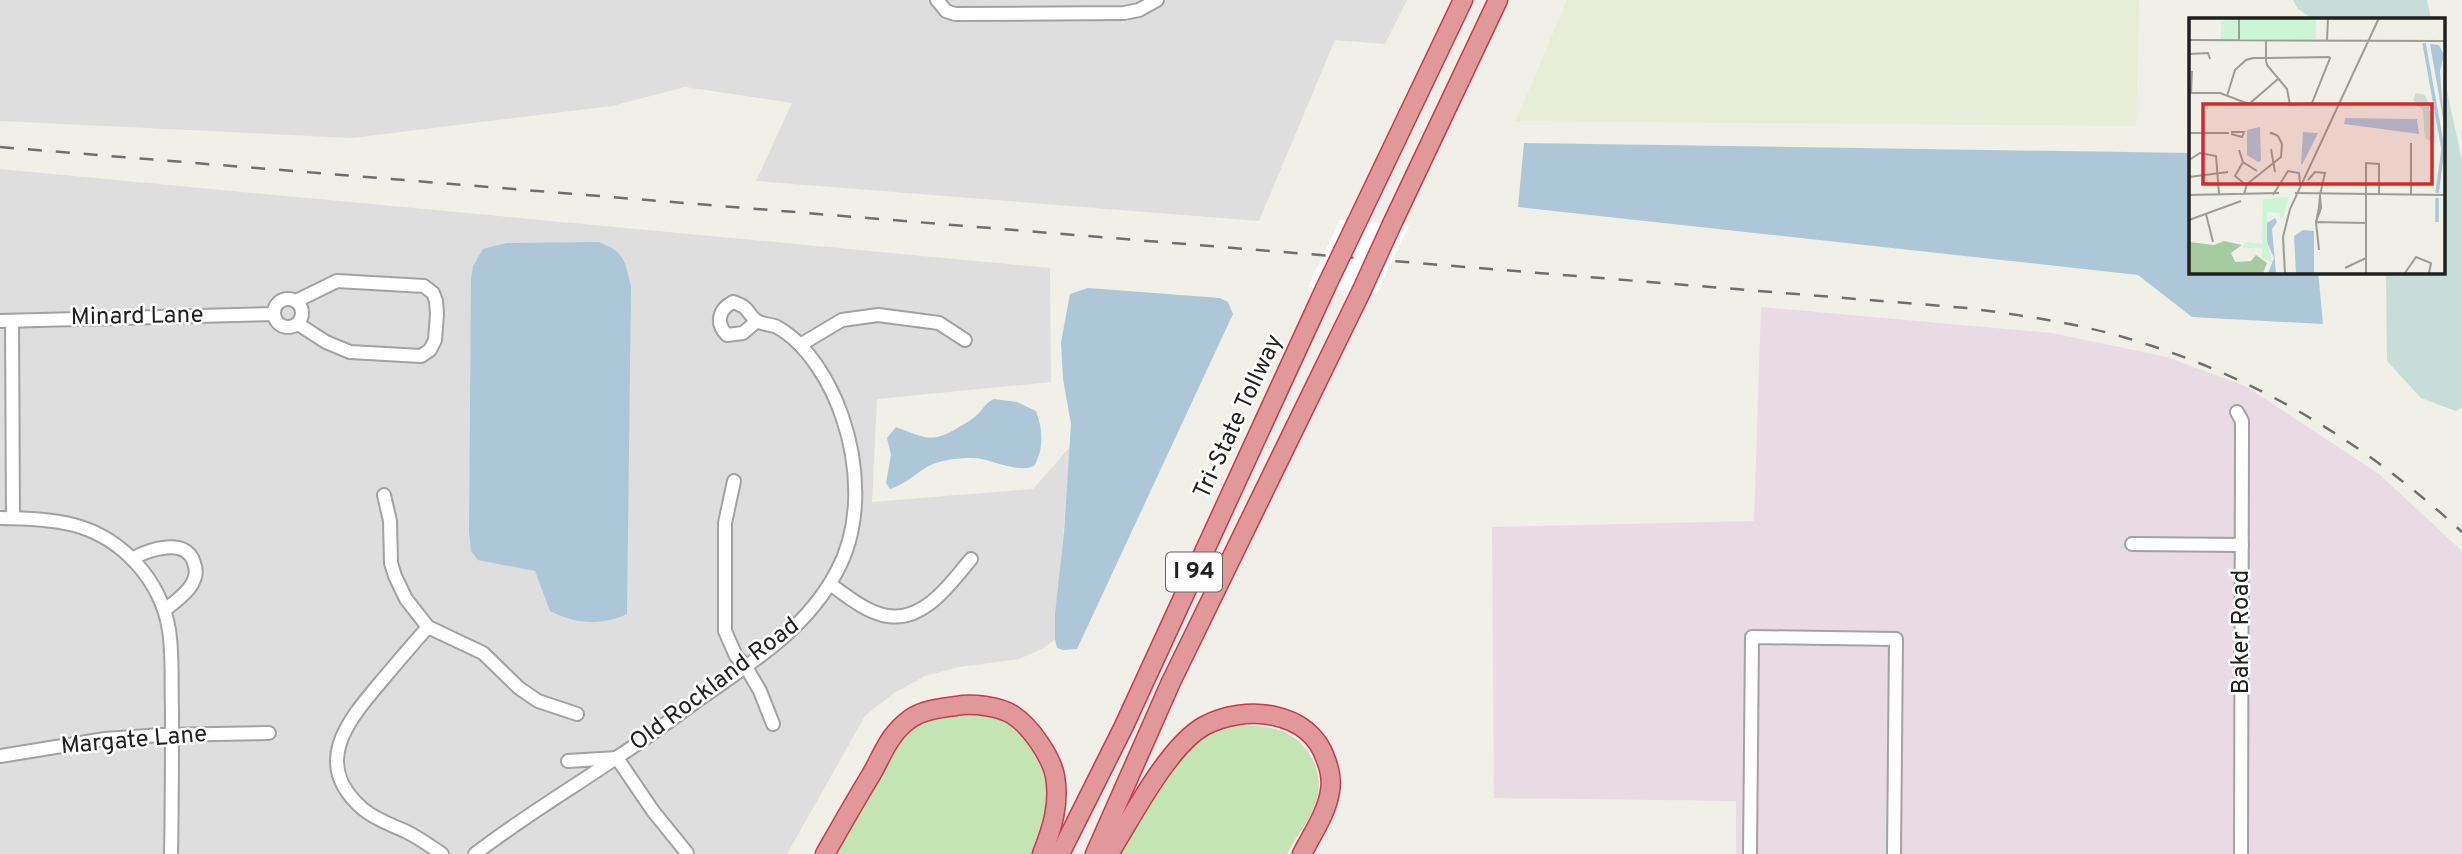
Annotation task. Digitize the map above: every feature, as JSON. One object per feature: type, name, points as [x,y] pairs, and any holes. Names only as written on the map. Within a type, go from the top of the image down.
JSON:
[{"type":"highway","name":"Tri-State Tollway","points":[[1060,854],[1124,726],[1325,289],[1463,0]]},
{"type":"highway","name":"I 94","points":[[1095,854],[1171,682],[1361,292],[1499,0]]},
{"type":"highway","points":[[825,854],[888,739],[911,717],[964,705],[996,709],[1013,715],[1046,753],[1055,778],[1056,805],[1054,822],[1042,854]]},
{"type":"highway","points":[[1109,854],[1157,778],[1183,744],[1203,727],[1231,715],[1259,713],[1303,726],[1324,752],[1329,768],[1330,792],[1324,813],[1302,854]]},
{"type":"street","points":[[937,0],[946,11],[955,14],[1124,13],[1139,10],[1157,0]]},
{"type":"street","name":"Minard Lane","points":[[337,281],[424,286],[433,293],[436,301],[435,340],[430,350],[421,356],[350,352],[326,342],[298,324],[289,327],[281,325],[274,314],[276,305],[283,299],[296,301],[337,281]]},
{"type":"street","points":[[296,301],[303,312],[298,324]]},
{"type":"street","name":"Minard Lane","points":[[6,321],[274,314]]},
{"type":"street","points":[[800,345],[842,320],[878,316],[939,323],[965,340]]},
{"type":"street","points":[[6,321],[6,518],[74,525],[107,539],[132,559],[156,590],[165,610],[171,649],[172,854]]},
{"type":"street","name":"Old Rockland Road","points":[[475,854],[746,667],[804,620],[830,584],[846,552],[853,523],[855,496],[852,449],[839,408],[818,369],[800,345],[775,326],[757,321]]},
{"type":"street","name":"Baker Road","points":[[2238,412],[2242,421],[2241,854]]},
{"type":"street","points":[[734,481],[724,523],[725,631],[736,656],[760,691],[774,724]]},
{"type":"street","points":[[384,495],[390,521],[391,563],[395,576],[406,599],[428,627],[483,653],[519,688],[538,701],[577,714]]},
{"type":"street","points":[[2132,544],[2242,545]]},
{"type":"street","points":[[132,559],[142,553],[167,547],[187,552],[193,558],[196,566],[194,580],[183,595],[165,610]]},
{"type":"street","points":[[830,584],[870,610],[887,616],[904,616],[922,608],[943,592],[971,559]]},
{"type":"street","points":[[428,627],[348,722],[338,748],[338,762],[345,788],[361,807],[375,818],[405,830],[442,854]]},
{"type":"street","points":[[1750,854],[1752,637],[1896,639],[1894,854]]},
{"type":"street","name":"Margate Lane","points":[[0,756],[105,739],[172,734],[269,733]]},
{"type":"street","points":[[568,761],[617,758],[653,811],[687,853]]},
{"type":"shaded area","points":[[0,0],[1407,0],[1385,44],[1335,40],[1259,221],[756,181],[792,103],[685,87],[612,106],[352,138],[0,121]]},
{"type":"shaded area","points":[[2293,0],[2427,0],[2431,18],[2312,18],[2298,9]]},
{"type":"shaded area","points":[[2444,77],[2462,161],[2462,408],[2456,411],[2421,398],[2387,361],[2386,273],[2444,273]]},
{"type":"shaded area","points":[[1524,143],[2189,153],[2189,273],[2318,273],[2323,324],[2192,317],[2138,275],[1518,207]]},
{"type":"shaded area","points":[[0,169],[1050,268],[1051,382],[877,399],[872,502],[1033,489],[1070,447],[1055,640],[1019,659],[959,667],[925,676],[894,693],[865,716],[787,854],[0,854]]},
{"type":"shaded area","points":[[599,242],[622,258],[631,287],[627,614],[588,622],[569,619],[550,611],[535,571],[478,560],[471,551],[471,279],[473,266],[483,249],[507,243]]},
{"type":"shaded area","points":[[1088,288],[1220,298],[1228,302],[1233,314],[1077,649],[1063,650],[1057,648],[1055,640],[1055,614],[1071,424],[1063,379],[1061,342],[1070,294]]},
{"type":"shaded area","points":[[1761,307],[2052,333],[2167,357],[2247,387],[2379,474],[2462,551],[2462,854],[1736,854],[1736,801],[1494,798],[1492,527],[1754,521]]},
{"type":"shaded area","points":[[994,399],[1017,402],[1036,411],[1041,439],[1040,453],[1034,466],[1011,467],[978,458],[948,460],[932,465],[890,489],[886,483],[891,455],[887,438],[896,427],[928,438],[942,436],[972,419]]},
{"type":"green space","points":[[1567,0],[2139,0],[2136,126],[1516,121]]},
{"type":"green space","points":[[948,709],[1015,717],[1043,754],[1052,799],[1035,854],[826,854],[912,720]]},
{"type":"green space","points":[[1230,725],[1261,726],[1279,730],[1299,742],[1313,760],[1319,783],[1315,806],[1287,854],[1119,854],[1166,776],[1192,742]]},
{"type":"pier","points":[[1340,220],[1409,226],[1377,293],[1308,287]]},
{"type":"railway","points":[[0,147],[1967,308],[2013,314],[2127,338],[2193,360],[2235,378],[2316,421],[2354,446],[2427,501],[2462,532]]}]
